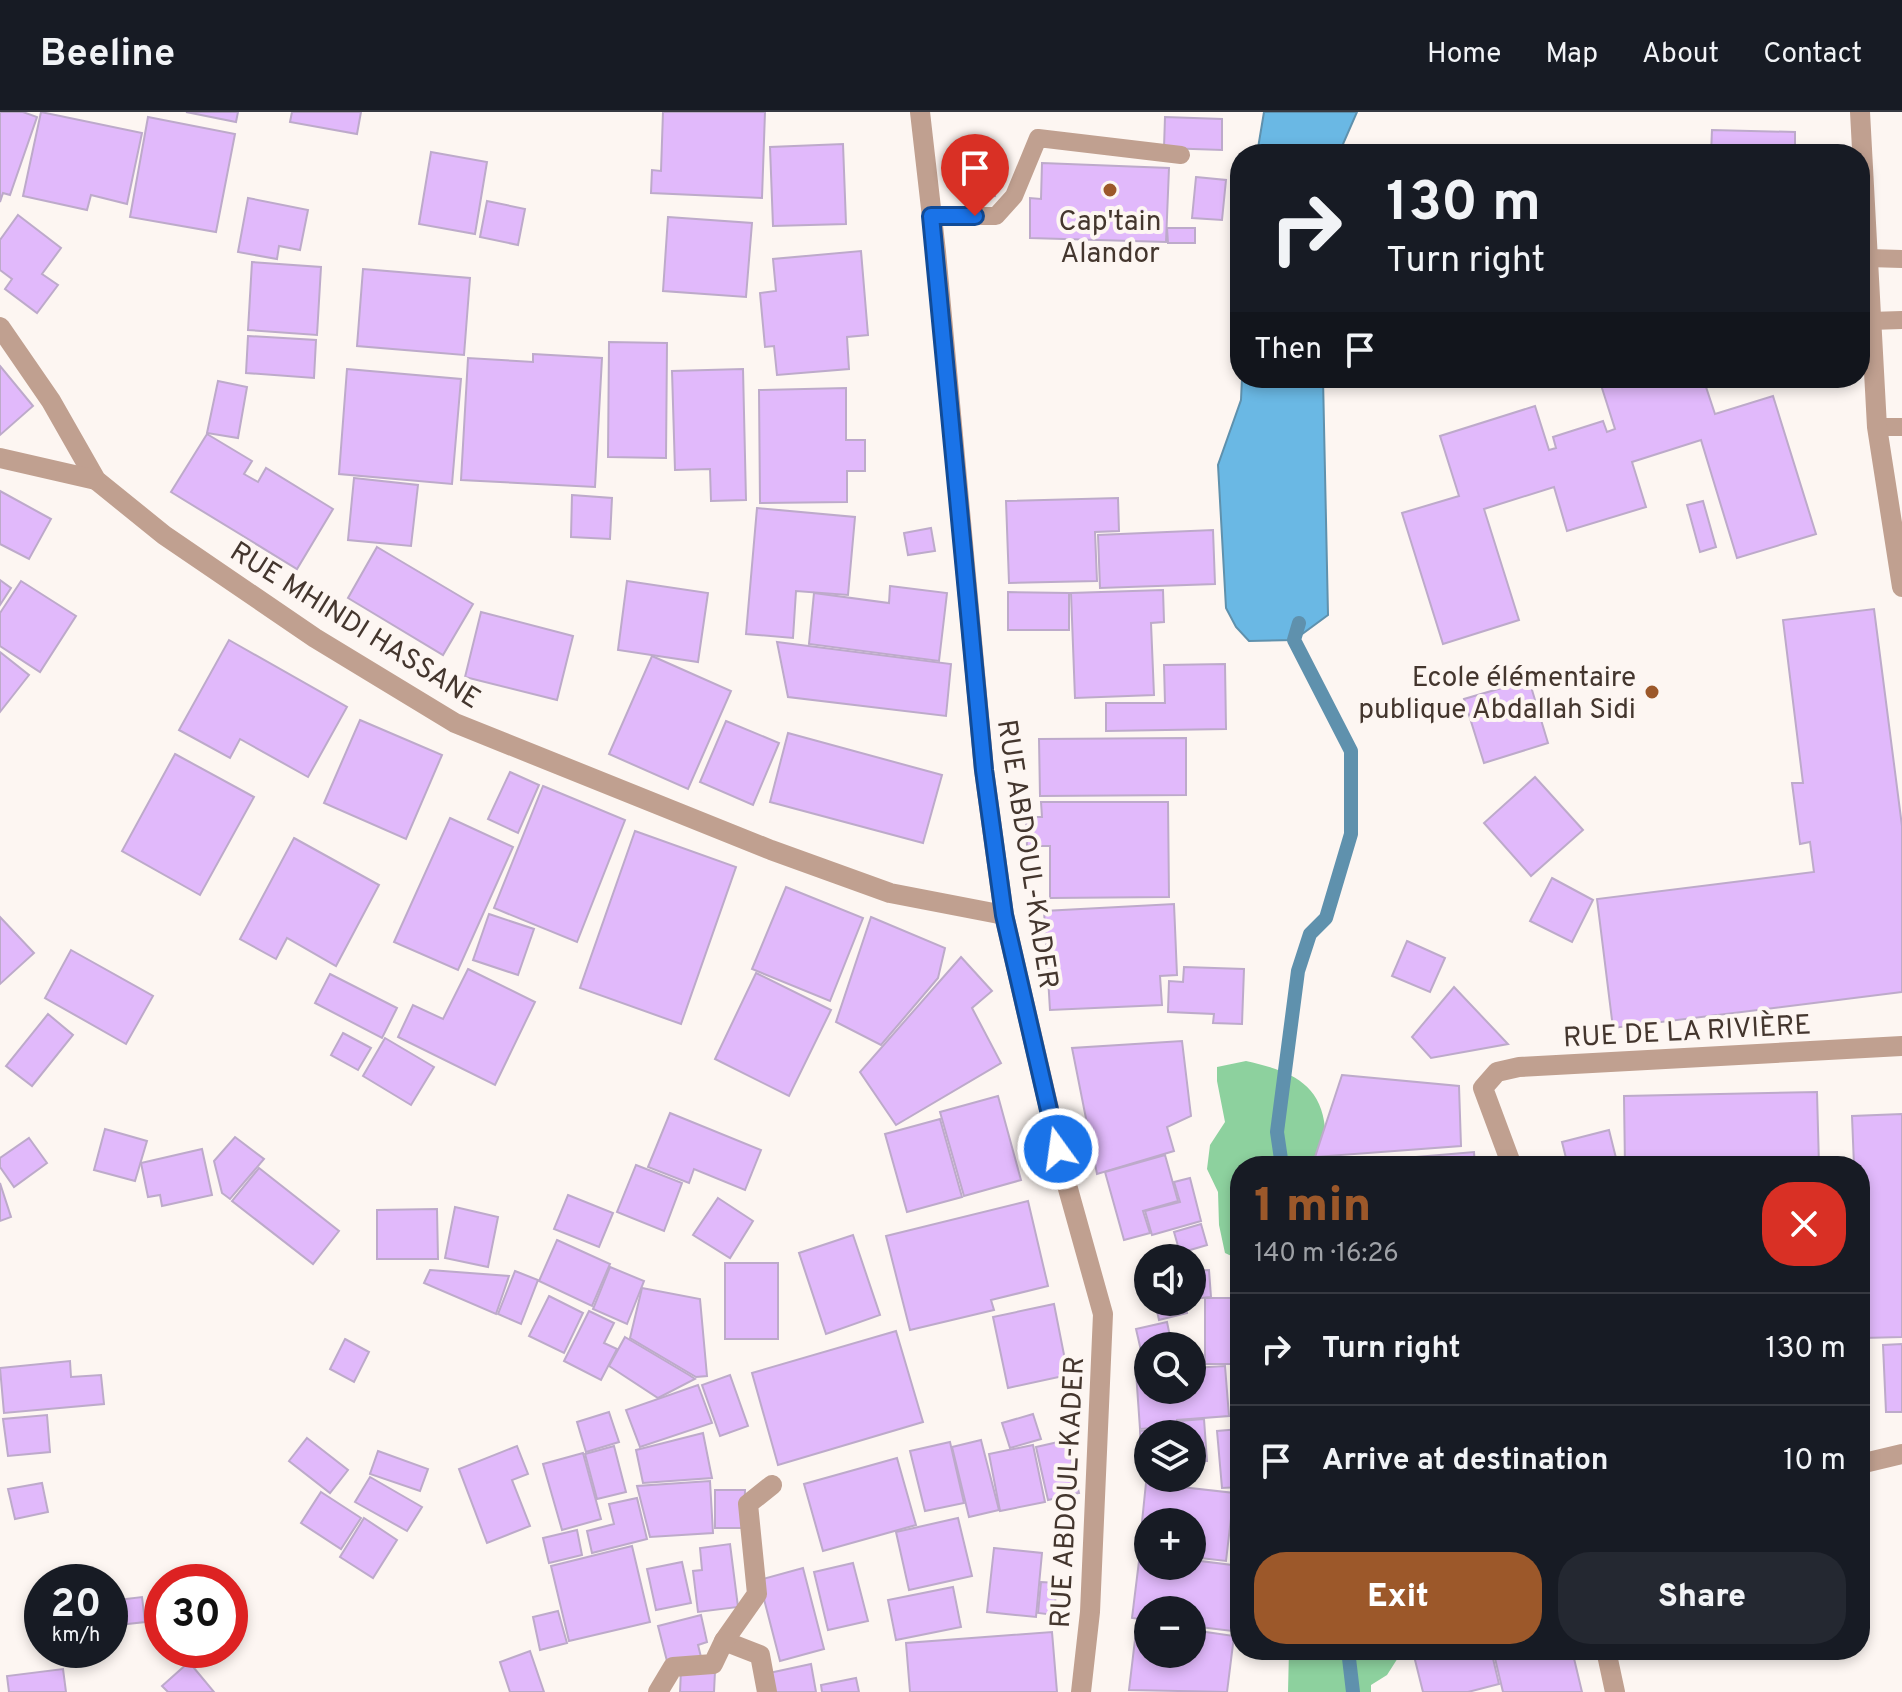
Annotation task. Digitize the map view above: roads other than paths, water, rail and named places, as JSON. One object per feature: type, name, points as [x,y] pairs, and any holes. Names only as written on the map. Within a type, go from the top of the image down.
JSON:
[{"type":"street","name":"RUE ABDOUL-KADER","points":[[920,112],[984,770],[1004,915],[1054,1134],[1103,1314],[1090,1612],[1081,1692]]},
{"type":"street","points":[[1860,112],[1862,144]]},
{"type":"street","points":[[1870,321],[1877,427],[1902,587]]},
{"type":"street","name":"RUE MHINDI HASSANE","points":[[0,327],[51,401],[96,480],[164,535],[315,638],[455,723],[771,850],[890,893],[1004,915]]},
{"type":"street","points":[[0,458],[96,480]]},
{"type":"street","name":"RUE DE LA RIVIÈRE","points":[[1508,1156],[1483,1088],[1497,1072],[1519,1067],[1902,1046]]},
{"type":"street","points":[[1870,1462],[1902,1454]]},
{"type":"street","points":[[658,1692],[673,1667],[713,1664],[724,1641],[757,1594],[748,1504],[772,1485]]},
{"type":"street","points":[[724,1641],[760,1655],[767,1692]]},
{"type":"street","points":[[1608,1660],[1615,1692]]},
{"type":"lane","points":[[931,216],[996,216],[1014,196],[1038,138],[1181,155]]},
{"type":"lane","points":[[1870,258],[1902,259]]},
{"type":"lane","points":[[1870,321],[1902,320]]},
{"type":"lane","points":[[1877,427],[1902,427]]},
{"type":"water","points":[[1264,112],[1357,112],[1343,144],[1259,144]]},
{"type":"water","points":[[1242,388],[1323,388],[1328,615],[1294,640],[1249,641],[1236,627],[1226,608],[1218,465],[1241,400]]},
{"type":"waterway","points":[[1281,1156],[1277,1132],[1298,971],[1310,934],[1326,918],[1351,834],[1351,751],[1294,640],[1299,623]]},
{"type":"waterway","points":[[1349,1660],[1353,1692]]},
{"type":"place","name":"Cap'tain Alandor","points":[[1110,190]]},
{"type":"place","name":"Ecole élémentaire publique Abdallah Sidi","points":[[1652,692]]}]
